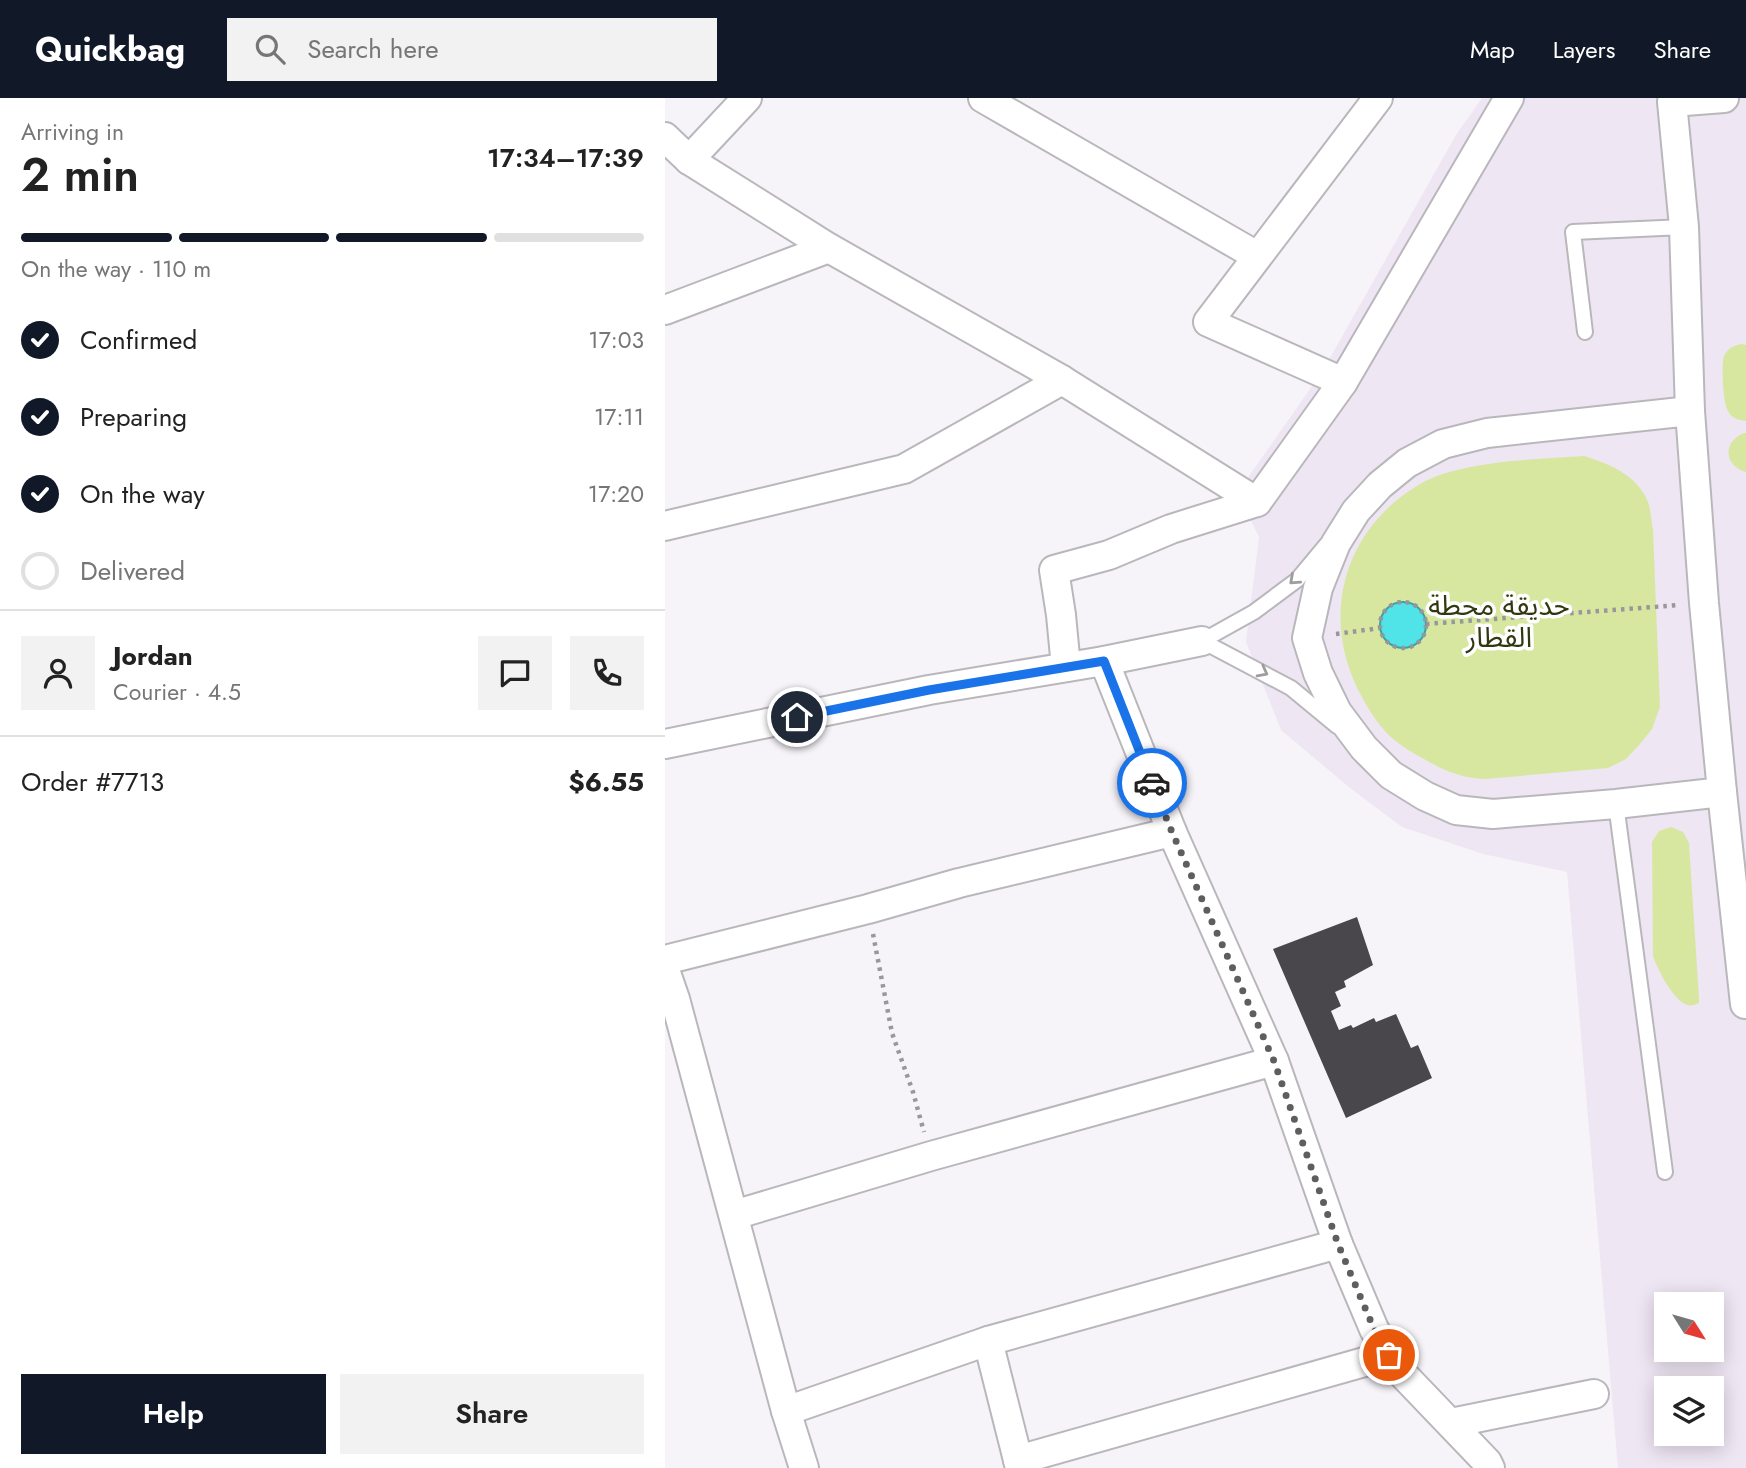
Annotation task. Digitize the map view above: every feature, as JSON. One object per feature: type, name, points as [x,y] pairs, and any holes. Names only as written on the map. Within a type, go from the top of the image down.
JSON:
[{"type":"street","points":[[689,160],[747,98]]},
{"type":"street","points":[[983,98],[1257,256]]},
{"type":"street","points":[[1343,382],[1207,322],[1378,98]]},
{"type":"street","points":[[1724,98],[1672,102],[1684,227],[1690,411],[1704,603],[1745,1004]]},
{"type":"street","points":[[1066,667],[1054,570],[1109,555],[1171,529],[1257,502],[1343,382],[1497,102]]},
{"type":"street","points":[[665,137],[689,160],[829,248],[1062,380],[1257,502]]},
{"type":"street","points":[[665,310],[829,248]]},
{"type":"street","points":[[665,526],[904,469],[1062,380]]},
{"type":"street","points":[[1690,411],[1487,433],[1443,444],[1407,463],[1380,485],[1356,511],[1336,543],[1318,588],[1307,638],[1318,673],[1337,712],[1364,748],[1391,775],[1425,796],[1456,810],[1493,814],[1722,792]]},
{"type":"street","points":[[665,744],[929,690],[1104,661],[1202,641]]},
{"type":"street","points":[[1104,661],[1172,832],[1274,1061],[1338,1244],[1374,1329],[1395,1366],[1451,1423],[1480,1466]]},
{"type":"street","points":[[665,960],[959,883],[1172,832]]},
{"type":"street","points":[[665,970],[670,1001],[734,1215],[786,1411],[804,1468]]},
{"type":"street","points":[[734,1215],[930,1156],[1274,1061]]},
{"type":"street","points":[[786,1411],[988,1341],[1338,1244]]},
{"type":"street","points":[[988,1341],[1019,1464],[1389,1355]]},
{"type":"street","points":[[1451,1423],[1594,1394]]},
{"type":"lane","points":[[1585,332],[1573,232],[1684,227]]},
{"type":"lane","points":[[1202,641],[1254,612],[1297,580],[1356,511]]},
{"type":"lane","points":[[1202,641],[1291,688],[1364,748]]},
{"type":"lane","points":[[1616,804],[1665,1172]]},
{"type":"path","points":[[1402,602],[1422,611],[1425,617],[1422,639],[1409,648],[1393,646],[1383,635],[1381,628],[1384,613],[1402,602]]},
{"type":"path","points":[[1426,624],[1704,603]]},
{"type":"path","points":[[1307,638],[1381,628]]},
{"type":"path","points":[[868,909],[892,1033],[913,1092],[930,1156]]},
{"type":"shaded area","points":[[1482,98],[1746,98],[1746,1468],[1618,1468],[1567,872],[1483,854],[1402,827],[1281,730],[1246,642],[1259,537],[1237,493],[1322,372],[1456,135]]},
{"type":"green space","points":[[1746,345],[1746,421],[1729,413],[1723,384],[1724,356],[1731,347]]},
{"type":"green space","points":[[1744,433],[1746,472],[1733,465],[1729,454],[1732,442]]},
{"type":"green space","name":"حديقة محطة القطار","points":[[1584,456],[1613,467],[1630,478],[1649,505],[1653,530],[1660,707],[1652,729],[1626,759],[1608,768],[1486,779],[1460,775],[1430,763],[1387,733],[1363,699],[1349,669],[1342,638],[1341,608],[1346,578],[1356,550],[1373,525],[1395,502],[1422,483],[1458,470],[1501,462]]},
{"type":"green space","points":[[1671,827],[1683,832],[1689,843],[1699,999],[1699,1003],[1692,1005],[1681,1002],[1671,991],[1653,956],[1652,842],[1659,831]]},
{"type":"water","points":[[1403,602],[1419,609],[1426,625],[1419,641],[1403,648],[1387,641],[1380,625],[1387,609]]},
{"type":"building","points":[[1357,917],[1373,965],[1344,981],[1346,987],[1335,992],[1341,1006],[1331,1011],[1339,1030],[1351,1025],[1353,1028],[1374,1018],[1376,1022],[1396,1014],[1411,1048],[1418,1045],[1432,1078],[1346,1118],[1273,949]]},
{"type":"way so far","points":[[1152,783],[1274,1061],[1338,1244],[1374,1329],[1389,1355]]},
{"type":"route","points":[[797,717],[929,690],[1104,661],[1152,783]]}]
